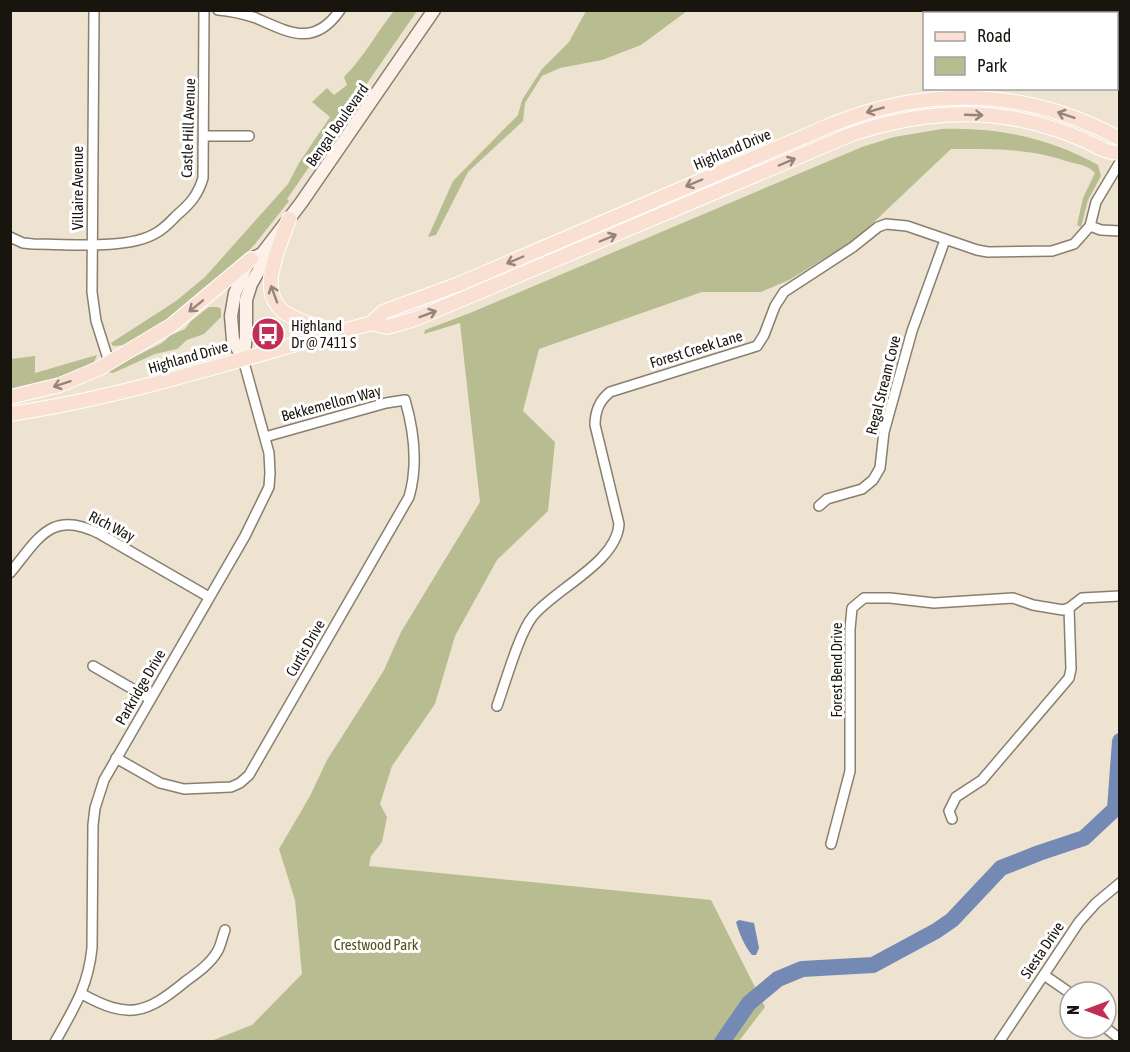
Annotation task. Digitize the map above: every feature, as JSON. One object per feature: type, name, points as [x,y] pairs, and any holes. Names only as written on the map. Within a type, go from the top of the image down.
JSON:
[{"type":"main road","name":"Bengal Boulevard","points":[[243,359],[246,337],[246,300],[251,284],[262,266],[256,257],[289,219],[330,163],[434,10]]},
{"type":"main road","name":"Highland Drive","points":[[10,414],[96,399],[372,323],[383,312],[470,279],[833,124],[894,104],[960,97],[1023,103],[1066,115],[1119,139]]},
{"type":"main road","name":"Highland Drive","points":[[372,323],[387,327],[440,309],[832,143],[890,123],[943,115],[996,116],[1049,127],[1107,152],[1119,153]]},
{"type":"main road","points":[[289,219],[273,266],[270,284],[274,300],[285,313],[291,316],[339,332]]},
{"type":"main road","points":[[10,397],[60,385],[110,362],[172,325],[256,257]]},
{"type":"street","name":"Villaire Avenue","points":[[94,10],[93,306],[104,351],[110,362]]},
{"type":"street","name":"Castle Hill Avenue","points":[[10,237],[23,243],[33,244],[130,242],[157,233],[191,202],[200,191],[203,178],[204,10]]},
{"type":"street","points":[[218,10],[242,14],[279,30],[299,34],[325,27],[340,10]]},
{"type":"street","points":[[204,136],[249,136]]},
{"type":"street","points":[[1119,162],[1096,202],[1090,226],[1101,230],[1119,231]]},
{"type":"street","name":"Forest Creek Lane","points":[[497,706],[531,617],[591,568],[609,549],[619,532],[595,426],[596,411],[604,397],[610,392],[757,346],[784,292],[853,247],[878,227],[886,224],[898,224],[988,252],[1052,250],[1074,244],[1090,226]]},
{"type":"street","name":"Regal Stream Cove","points":[[819,506],[827,499],[862,489],[873,480],[880,468],[884,432],[912,331],[945,240]]},
{"type":"street","name":"Parkridge Drive","points":[[55,1041],[82,994],[90,968],[93,825],[95,808],[104,780],[245,536],[269,488],[269,453],[243,359]]},
{"type":"street","name":"Bekkemellom Way","points":[[265,437],[386,403],[405,400]]},
{"type":"street","name":"Curtis Drive","points":[[116,758],[160,783],[184,789],[231,787],[249,775],[409,497],[414,480],[414,462],[410,419],[405,400]]},
{"type":"street","name":"Rich Way","points":[[10,573],[40,537],[50,529],[61,524],[73,523],[100,534],[209,597]]},
{"type":"street","name":"Forest Bend Drive","points":[[831,844],[850,771],[852,697],[850,628],[852,608],[857,602],[864,598],[874,597],[934,603],[1013,598],[1053,609],[1069,608],[1082,598],[1119,596]]},
{"type":"street","points":[[952,819],[949,811],[956,797],[982,780],[1069,678],[1071,669],[1069,608]]},
{"type":"street","points":[[93,666],[150,699]]},
{"type":"street","name":"Siesta Drive","points":[[999,1041],[1079,922],[1119,883]]},
{"type":"street","points":[[82,994],[121,1010],[144,1009],[155,1004],[206,965],[217,952],[225,930]]},
{"type":"street","points":[[1044,975],[1058,985]]},
{"type":"green space","points":[[394,11],[417,11],[287,199],[289,201],[255,244],[234,267],[171,320],[153,328],[127,345],[113,346],[111,343],[176,301],[205,277],[288,184],[299,163],[330,117],[312,102],[327,88],[334,95],[347,85],[344,77]]},
{"type":"green space","points":[[586,11],[687,11],[641,45],[602,60],[560,68],[542,76],[525,103],[523,121],[468,172],[436,235],[428,237],[453,181],[518,115],[522,100],[542,69],[569,42]]},
{"type":"green space","name":"Crestwood Park","points":[[942,129],[983,130],[1023,136],[1061,148],[1098,165],[1101,176],[1088,200],[1081,227],[1077,225],[1083,198],[1095,173],[1088,168],[1024,151],[951,149],[856,239],[789,280],[761,292],[702,292],[539,349],[523,411],[555,442],[548,511],[497,560],[455,636],[435,704],[392,766],[380,804],[387,817],[382,842],[371,856],[369,866],[711,900],[765,1007],[739,1041],[211,1041],[252,1025],[302,974],[295,900],[279,849],[310,796],[327,760],[384,670],[401,632],[480,502],[460,323],[424,334],[425,330],[862,147],[894,137]]},
{"type":"green space","points":[[209,307],[221,309],[221,317],[204,334],[187,340],[177,349],[155,354],[113,373],[108,372],[185,329],[191,321]]},
{"type":"green space","points":[[97,355],[93,365],[47,383],[11,392],[11,359],[35,356],[35,373]]},
{"type":"water","points":[[739,920],[754,923],[759,948],[756,955],[752,955],[742,940],[736,922]]},
{"type":"waterway","points":[[722,1042],[749,1003],[778,979],[802,969],[873,965],[952,920],[1001,868],[1084,838],[1115,809],[1120,741]]},
{"type":"place","name":"Highland Dr @ 7411 S","points":[[268,334]]}]
